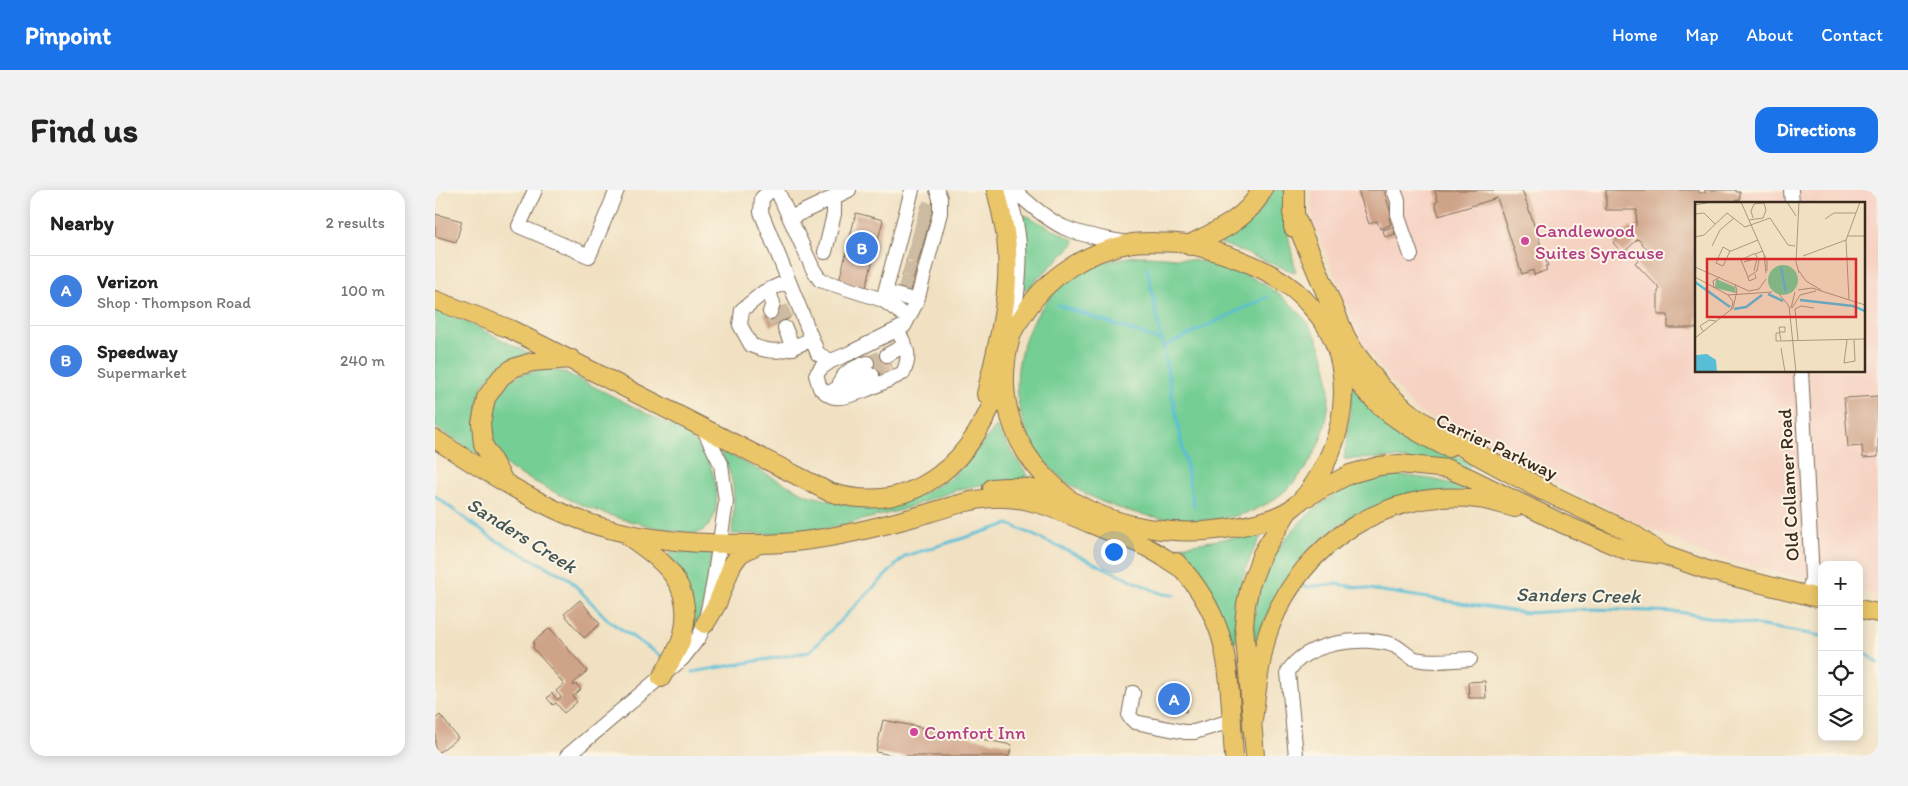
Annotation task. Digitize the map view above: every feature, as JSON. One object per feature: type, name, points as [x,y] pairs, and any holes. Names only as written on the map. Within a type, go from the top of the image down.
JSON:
[{"type":"highway","points":[[1191,245],[1228,227],[1249,208],[1262,190]]},
{"type":"highway","points":[[1294,190],[1295,242],[1326,326]]},
{"type":"highway","points":[[1293,213],[1345,337],[1353,351],[1381,388],[1406,412],[1440,434],[1543,490]]},
{"type":"main road","points":[[978,432],[1006,296],[1007,243],[996,190]]},
{"type":"main road","points":[[435,300],[503,326],[572,359],[829,492],[858,498],[881,498],[913,491],[924,486],[937,478],[950,466],[978,432],[995,399],[1011,334],[1031,303],[1045,286],[1075,263],[1128,244],[1153,242],[1191,245],[1265,271],[1302,298],[1326,326],[1335,348],[1344,390],[1339,429],[1331,455],[1315,483],[1295,505],[1262,554],[1250,586],[1244,626],[1255,756]]},
{"type":"main road","name":"Carrier Parkway","points":[[1335,348],[1347,369],[1372,400],[1401,424],[1472,460],[1543,490],[1632,533],[1664,555]]},
{"type":"main road","points":[[505,483],[483,444],[481,423],[486,398],[501,377],[513,368],[532,362],[572,359]]},
{"type":"main road","points":[[1005,364],[1005,400],[1012,428],[1038,472],[1072,501]]},
{"type":"main road","points":[[435,439],[505,483],[553,509],[584,521],[637,536],[719,543],[759,544],[811,540],[858,531],[975,500],[994,498],[1039,503],[1147,548],[1184,570]]},
{"type":"main road","name":"Carrier Parkway","points":[[1116,521],[1158,529],[1212,530],[1260,521],[1295,505],[1350,474],[1379,466],[1400,464],[1431,466],[1448,469],[1469,478],[1563,524],[1626,550],[1664,555],[1710,571],[1815,598]]},
{"type":"main road","points":[[858,531],[955,494],[1024,486],[1072,501],[1116,521],[1163,547],[1184,570],[1209,609],[1219,633],[1226,668],[1234,756]]},
{"type":"main road","points":[[1252,728],[1269,629],[1292,583],[1318,553],[1337,536],[1365,519],[1388,509],[1413,502],[1442,498],[1479,499],[1563,524]]},
{"type":"main road","points":[[620,531],[650,551],[670,570],[678,581],[685,606],[685,625],[680,642],[661,678]]},
{"type":"main road","points":[[705,624],[717,604],[732,565],[740,554],[759,544]]},
{"type":"main road","points":[[1863,610],[1878,614]]},
{"type":"street","points":[[535,190],[519,226],[589,256],[617,190]]},
{"type":"street","points":[[771,190],[762,198],[761,212],[818,354],[831,361]]},
{"type":"street","points":[[777,190],[813,269],[820,280],[901,289]]},
{"type":"street","points":[[790,218],[849,190]]},
{"type":"street","points":[[908,318],[901,289],[909,269],[919,231],[912,190]]},
{"type":"street","points":[[870,369],[833,390],[820,388],[816,375],[821,368],[831,361],[904,326],[908,318],[901,289],[909,269],[919,231],[940,198],[937,190]]},
{"type":"street","points":[[1006,190],[1013,208],[1021,255],[1020,277],[1011,334]]},
{"type":"street","points":[[1014,190],[1037,210],[1064,227],[1082,234],[1128,244]]},
{"type":"street","points":[[1394,190],[1398,217],[1411,255]]},
{"type":"street","points":[[825,252],[834,214],[834,196]]},
{"type":"street","points":[[789,280],[777,312],[793,348]]},
{"type":"street","points":[[777,312],[742,310],[741,325],[751,345],[765,351],[789,350],[812,339]]},
{"type":"street","points":[[833,390],[835,397],[846,396],[903,373],[907,352],[897,330]]},
{"type":"street","points":[[889,361],[907,352]]},
{"type":"street","name":"Old Collamer Road","points":[[1801,372],[1812,578],[1815,598]]},
{"type":"street","points":[[567,756],[682,659],[699,637],[705,624],[726,502],[721,464],[702,426]]},
{"type":"street","points":[[1297,756],[1288,672],[1293,664],[1302,656],[1321,648],[1340,644],[1375,641],[1395,646],[1413,658],[1425,661],[1469,659]]},
{"type":"street","points":[[1133,694],[1129,716],[1135,722],[1185,732],[1194,732],[1231,721]]},
{"type":"shaded area","points":[[1312,190],[1878,190],[1878,595],[1863,592],[1863,561],[1818,561],[1818,581],[1709,556],[1565,488],[1414,409],[1361,342],[1313,220]]},
{"type":"green space","points":[[1273,190],[1285,190],[1284,216],[1296,273],[1220,243],[1220,241],[1245,226],[1257,214]]},
{"type":"green space","points":[[1021,215],[1025,215],[1074,240],[1075,243],[1026,290],[1022,287]]},
{"type":"green space","points":[[1137,256],[1192,260],[1246,275],[1262,283],[1290,304],[1308,323],[1317,338],[1327,372],[1329,399],[1325,425],[1316,450],[1302,473],[1283,492],[1261,507],[1235,516],[1210,520],[1157,517],[1129,511],[1103,502],[1079,490],[1058,475],[1041,457],[1028,435],[1020,412],[1017,387],[1019,363],[1025,340],[1036,318],[1050,297],[1068,280],[1084,270],[1119,259]]},
{"type":"green space","points":[[435,310],[466,322],[529,353],[512,360],[496,371],[480,393],[478,414],[482,457],[435,427]]},
{"type":"green space","points":[[547,369],[564,372],[677,428],[695,442],[703,451],[715,481],[716,508],[710,524],[697,533],[691,533],[626,520],[588,507],[559,494],[520,474],[507,465],[497,454],[489,436],[489,421],[495,397],[499,389],[512,378],[529,372]]},
{"type":"green space","points":[[1353,385],[1406,432],[1471,463],[1467,471],[1396,458],[1344,459]]},
{"type":"green space","points":[[996,427],[1030,479],[1028,482],[980,485],[957,490],[898,511],[830,528],[767,534],[732,534],[734,500],[732,480],[718,449],[807,495],[856,507],[882,507],[910,500],[951,478]]},
{"type":"green space","points":[[1394,475],[1453,484],[1472,491],[1360,515],[1335,528],[1305,555],[1281,588],[1255,644],[1254,620],[1257,597],[1275,554],[1289,535],[1305,517],[1323,502],[1343,490],[1367,481]]},
{"type":"green space","points":[[1263,533],[1250,559],[1241,586],[1236,628],[1237,642],[1228,643],[1224,625],[1209,590],[1188,562],[1180,546]]},
{"type":"green space","points":[[668,552],[712,552],[700,613],[684,648],[683,580]]},
{"type":"building","points":[[1358,190],[1384,190],[1392,217],[1389,218],[1391,225],[1380,229],[1377,221],[1369,224]]},
{"type":"building","name":"Candlewood Suites Syracuse","points":[[1522,190],[1548,266],[1545,266],[1547,270],[1534,275],[1533,270],[1522,274],[1497,198],[1439,216],[1435,203],[1438,201],[1435,191]]},
{"type":"building","points":[[1606,190],[1699,190],[1699,193],[1705,193],[1705,190],[1736,190],[1736,192],[1740,192],[1740,201],[1736,200],[1736,202],[1695,202],[1695,328],[1668,328],[1668,315],[1658,315],[1658,291],[1660,289],[1635,263],[1648,250],[1638,239],[1623,253],[1613,243],[1630,227],[1632,229],[1636,225],[1637,210],[1606,210]]},
{"type":"building","points":[[922,205],[933,208],[907,301],[896,298]]},
{"type":"building","points":[[856,213],[883,220],[866,287],[839,281]]},
{"type":"building","points":[[435,214],[462,221],[456,242],[435,236]]},
{"type":"building","points":[[1393,227],[1395,234],[1385,237],[1383,230]]},
{"type":"building","points":[[785,306],[790,318],[770,326],[764,314]]},
{"type":"building","points":[[886,353],[895,375],[876,383],[866,362]]},
{"type":"building","points":[[1878,396],[1878,457],[1863,458],[1862,446],[1848,447],[1844,398]]},
{"type":"building","points":[[580,600],[600,624],[584,638],[564,614]]},
{"type":"building","points":[[550,628],[587,671],[573,684],[574,686],[576,684],[581,689],[573,697],[577,702],[564,713],[556,703],[553,705],[547,698],[552,693],[557,700],[561,697],[556,691],[564,684],[533,648],[534,641]]},
{"type":"building","points":[[1485,681],[1486,698],[1469,698],[1468,682]]},
{"type":"building","points":[[1163,685],[1190,691],[1186,712],[1158,706]]},
{"type":"building","points":[[440,715],[458,738],[435,755],[435,719]]},
{"type":"building","name":"Comfort Inn","points":[[883,720],[1012,745],[1009,756],[897,756],[876,752]]},
{"type":"waterway","points":[[1147,267],[1194,506]]},
{"type":"waterway","points":[[1163,347],[1267,297]]},
{"type":"waterway","points":[[1058,305],[1162,341]]},
{"type":"waterway","name":"Sanders Creek","points":[[435,496],[490,537],[568,578],[609,621],[661,656]]},
{"type":"waterway","name":"Sanders Creek","points":[[693,672],[809,652],[905,556],[1009,524],[1162,594],[1174,595]]},
{"type":"waterway","name":"Sanders Creek","points":[[1304,587],[1336,584],[1526,613],[1593,609],[1678,612],[1818,635]]},
{"type":"waterway","name":"Sanders Creek","points":[[1863,651],[1878,663]]},
{"type":"tunnel","points":[[921,207],[932,211]]},
{"type":"tunnel","points":[[917,218],[929,222]]},
{"type":"tunnel","points":[[914,229],[926,232]]},
{"type":"tunnel","points":[[911,240],[923,243]]},
{"type":"tunnel","points":[[908,253],[919,256]]},
{"type":"tunnel","points":[[904,268],[915,271]]},
{"type":"tunnel","points":[[900,282],[911,285]]},
{"type":"tunnel","points":[[781,307],[786,319]]},
{"type":"tunnel","points":[[770,312],[776,324]]},
{"type":"tunnel","points":[[867,363],[887,355]]},
{"type":"tunnel","points":[[872,375],[892,367]]},
{"type":"place","name":"Candlewood Suites Syracuse","points":[[1525,241]]},
{"type":"place","name":"Speedway","points":[[862,248]]},
{"type":"place","name":"Verizon","points":[[1174,699]]},
{"type":"place","name":"Comfort Inn","points":[[914,732]]}]
